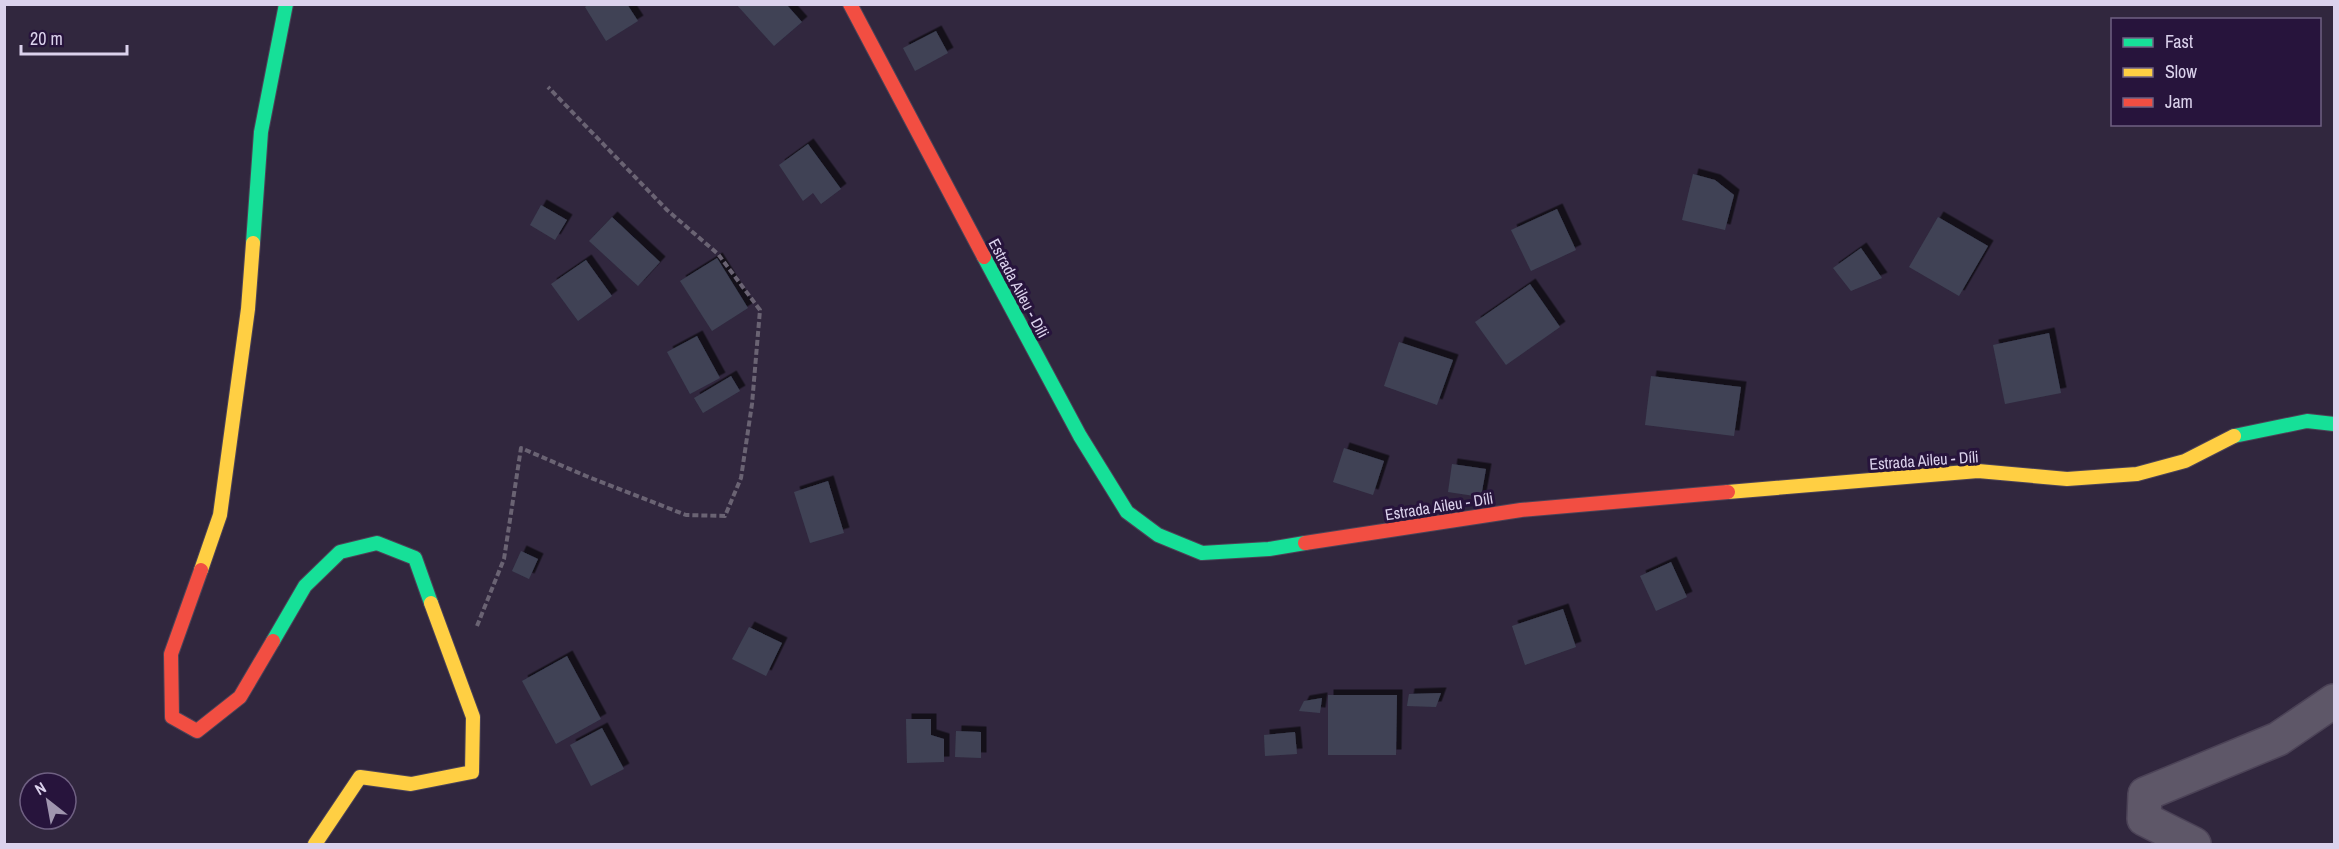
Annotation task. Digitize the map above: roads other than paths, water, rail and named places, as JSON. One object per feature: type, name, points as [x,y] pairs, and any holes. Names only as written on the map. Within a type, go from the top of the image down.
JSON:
[{"type":"main road","points":[[286,4],[261,132],[248,309],[220,515],[171,654],[172,717],[197,731],[240,697],[305,586],[340,552],[377,543],[415,558],[473,717],[472,772],[411,784],[360,777],[315,844]]},
{"type":"main road","name":"Estrada Aileu - Díli","points":[[850,4],[1080,436],[1127,512],[1158,535],[1202,553],[1269,549],[1521,510],[1978,471],[2067,479],[2137,474],[2185,461],[2230,436],[2307,421],[2334,423]]},
{"type":"street","points":[[2194,844],[2144,819],[2145,794],[2278,739],[2334,701]]}]
